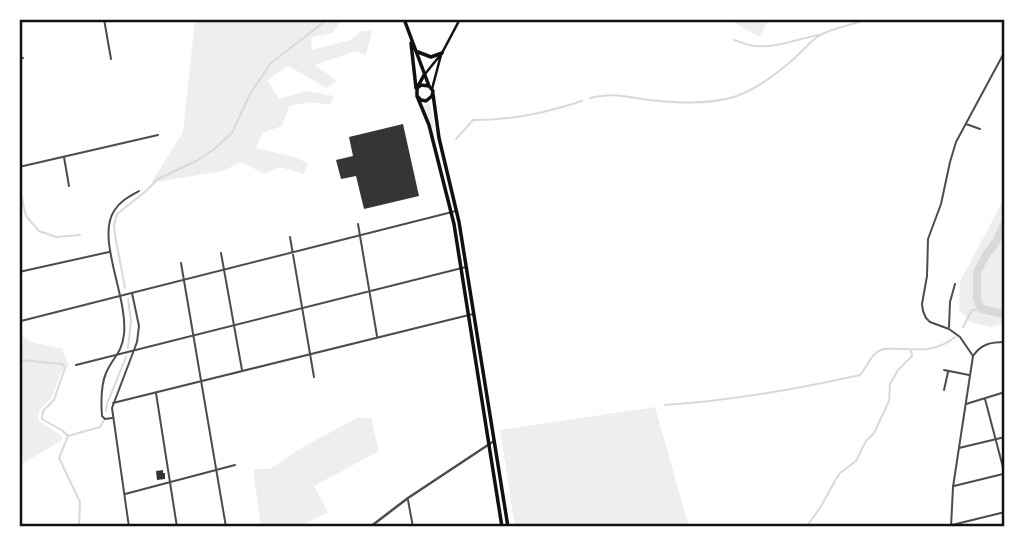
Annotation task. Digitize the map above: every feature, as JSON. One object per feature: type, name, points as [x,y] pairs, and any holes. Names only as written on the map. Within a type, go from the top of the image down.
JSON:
[{"type":"main road","points":[[404,19],[431,89],[467,267],[502,527]]},
{"type":"main road","points":[[417,92],[421,100],[430,98],[437,66],[460,19]]},
{"type":"main road","points":[[411,38],[417,92],[454,212],[468,315],[508,527]]},
{"type":"main road","points":[[416,51],[431,57],[442,53]]},
{"type":"main road","points":[[417,92],[425,74],[442,53]]},
{"type":"main road","points":[[417,92],[421,85],[431,89]]},
{"type":"street","points":[[104,19],[111,59]]},
{"type":"street","points":[[972,356],[960,337],[926,318],[923,311],[928,239],[942,204],[950,162],[957,142],[1005,51]]},
{"type":"street","points":[[965,124],[980,128]]},
{"type":"street","points":[[19,167],[158,135]]},
{"type":"street","points":[[64,156],[69,186]]},
{"type":"street","points":[[112,418],[105,419],[102,416],[103,388],[107,372],[122,346],[125,327],[107,235],[112,214],[122,202],[139,191]]},
{"type":"street","points":[[19,313],[21,321],[454,212]]},
{"type":"street","points":[[358,224],[378,337]]},
{"type":"street","points":[[290,237],[314,377]]},
{"type":"street","points":[[19,272],[110,251]]},
{"type":"street","points":[[222,253],[242,371]]},
{"type":"street","points":[[181,263],[226,527]]},
{"type":"street","points":[[76,365],[467,267]]},
{"type":"street","points":[[949,329],[950,302],[955,284]]},
{"type":"street","points":[[129,527],[112,418],[113,403],[135,350],[139,326],[132,293]]},
{"type":"street","points":[[113,403],[474,313]]},
{"type":"street","points":[[1005,342],[981,346],[972,356],[953,487],[951,526],[1005,512]]},
{"type":"street","points":[[944,370],[970,375]]},
{"type":"street","points":[[944,390],[948,370]]},
{"type":"street","points":[[156,392],[177,527]]},
{"type":"street","points":[[965,405],[1005,392]]},
{"type":"street","points":[[953,487],[1005,474],[985,399]]},
{"type":"street","points":[[958,449],[1005,437]]},
{"type":"street","points":[[372,526],[408,498],[492,442]]},
{"type":"street","points":[[124,494],[235,465]]},
{"type":"street","points":[[408,498],[413,527]]},
{"type":"shaded area","points":[[195,19],[341,19],[333,33],[312,37],[311,50],[351,40],[361,31],[372,31],[366,55],[355,51],[315,65],[337,81],[327,88],[288,66],[267,80],[279,99],[306,91],[334,96],[329,105],[310,102],[289,106],[282,126],[262,133],[256,148],[308,163],[304,174],[280,167],[265,174],[241,162],[223,171],[151,183],[183,132]]},
{"type":"shaded area","points":[[728,19],[769,19],[759,37]]},
{"type":"shaded area","points":[[430,103],[453,207],[437,143],[423,106]]},
{"type":"shaded area","points":[[1005,196],[1005,324],[991,327],[969,322],[959,309],[960,281]]},
{"type":"shaded area","points":[[19,334],[31,342],[62,349],[69,366],[61,372],[52,398],[40,409],[38,417],[39,421],[62,436],[62,440],[19,466]]},
{"type":"shaded area","points":[[655,407],[689,527],[515,527],[500,430]]},
{"type":"shaded area","points":[[357,418],[371,418],[379,451],[314,486],[328,512],[299,527],[261,527],[253,469],[270,469],[303,447]]},
{"type":"building","points":[[403,124],[419,196],[364,209],[356,176],[341,179],[336,160],[353,156],[349,137]]},
{"type":"building","points":[[163,470],[165,479],[157,480],[156,471]]},
{"type":"waterway","points":[[125,288],[115,235],[117,214],[158,179],[196,161],[232,133],[250,94],[271,63],[328,19]]},
{"type":"waterway","points":[[590,98],[614,95],[692,103],[734,97],[770,78],[817,37],[867,19]]},
{"type":"waterway","points":[[734,40],[764,46],[818,35]]},
{"type":"waterway","points":[[456,139],[473,120],[529,115],[582,101]]},
{"type":"waterway","points":[[19,186],[26,216],[39,231],[56,237],[80,235]]},
{"type":"waterway","points":[[1005,223],[977,272],[977,299],[981,309],[1005,314]]},
{"type":"waterway","points":[[128,299],[131,321],[128,348]]},
{"type":"waterway","points":[[963,327],[972,310],[981,309]]},
{"type":"waterway","points":[[665,405],[764,394],[860,375],[872,357],[883,349],[929,349],[955,337]]},
{"type":"waterway","points":[[806,527],[840,473],[856,461],[866,441],[874,433],[889,401],[890,384],[898,370],[912,356],[911,350]]},
{"type":"waterway","points":[[19,357],[22,360],[62,364],[65,368],[54,400],[43,411],[42,419],[68,436],[59,458],[80,502],[79,527]]},
{"type":"waterway","points":[[106,411],[126,357]]},
{"type":"waterway","points":[[68,436],[100,427],[104,420]]}]
